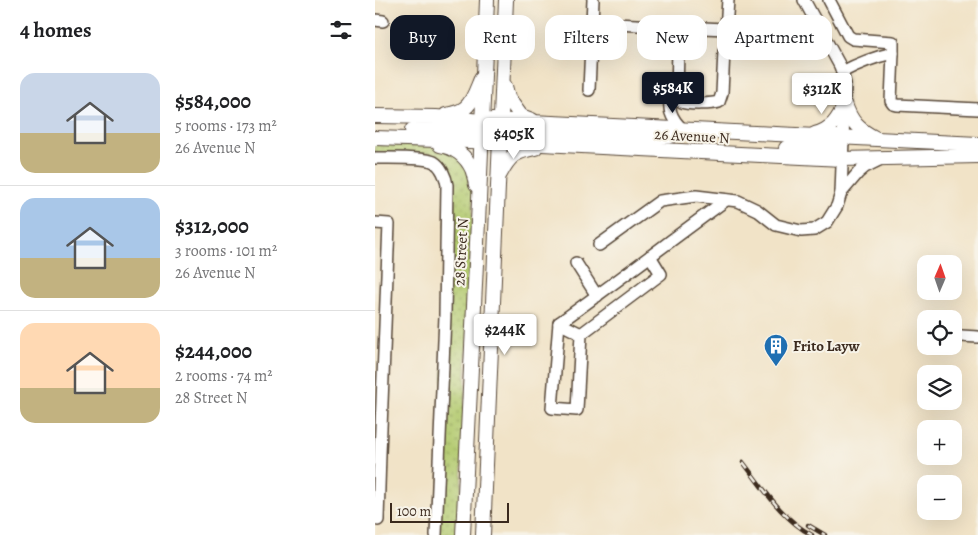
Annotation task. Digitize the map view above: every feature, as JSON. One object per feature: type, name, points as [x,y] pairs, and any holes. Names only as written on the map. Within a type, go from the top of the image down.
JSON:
[{"type":"main road","name":"28 Street N","points":[[486,15],[487,0]]},
{"type":"main road","name":"28 Street N","points":[[463,535],[479,202],[502,78],[506,0]]},
{"type":"main road","name":"28 Street N","points":[[483,535],[499,176],[491,131],[484,72],[484,60]]},
{"type":"main road","points":[[493,60],[490,205],[495,266]]},
{"type":"main road","points":[[437,117],[465,109],[484,72]]},
{"type":"main road","points":[[502,78],[508,98],[521,116],[535,122]]},
{"type":"main road","points":[[809,136],[831,127],[845,104]]},
{"type":"main road","points":[[845,104],[849,116],[855,124],[863,132],[876,139]]},
{"type":"main road","name":"26 Avenue N","points":[[375,116],[437,117],[551,145],[842,159],[978,156]]},
{"type":"main road","name":"26 Avenue N","points":[[375,138],[408,139],[491,131],[535,122],[978,144]]},
{"type":"main road","points":[[375,132],[409,130],[491,131],[647,138],[728,131]]},
{"type":"main road","points":[[700,152],[808,147],[832,148],[839,144],[843,137]]},
{"type":"main road","points":[[408,139],[451,146],[463,156],[472,168],[479,202]]},
{"type":"main road","points":[[499,176],[508,160],[520,151],[551,145]]},
{"type":"street","points":[[592,15],[593,0]]},
{"type":"street","points":[[727,15],[728,0]]},
{"type":"street","points":[[805,0],[813,15]]},
{"type":"street","points":[[829,0],[848,36],[853,39],[893,42],[891,100],[893,104],[897,106],[978,109]]},
{"type":"street","points":[[599,245],[660,201],[696,196],[738,201],[757,210],[776,225],[801,231],[814,230],[827,222],[837,206],[841,193],[845,104],[843,72],[832,51]]},
{"type":"street","points":[[843,72],[872,58],[893,53]]},
{"type":"street","points":[[589,90],[590,60]]},
{"type":"street","points":[[671,60],[669,109],[672,117],[682,129]]},
{"type":"street","points":[[678,60],[678,99],[685,103],[715,104],[719,102],[722,93],[724,60]]},
{"type":"street","points":[[375,158],[433,162],[443,173],[447,185],[445,316],[436,535]]},
{"type":"street","points":[[841,193],[865,167],[882,158]]},
{"type":"street","points":[[581,334],[577,410],[552,408],[559,323],[726,200]]},
{"type":"street","points":[[375,223],[389,224],[377,454],[379,520]]},
{"type":"street","points":[[581,334],[661,274],[650,256]]},
{"type":"street","points":[[576,263],[597,296]]},
{"type":"street","points":[[559,323],[581,334]]},
{"type":"street","points":[[962,336],[978,337]]},
{"type":"green space","points":[[375,141],[450,149],[470,169],[473,202],[459,535],[439,535],[447,181],[452,177],[443,162],[432,154],[375,152]]},
{"type":"railway","points":[[743,462],[783,512],[802,529],[812,535]]},
{"type":"railway","points":[[808,525],[825,535]]},
{"type":"place","name":"Frito Layw","points":[[776,367]]}]
